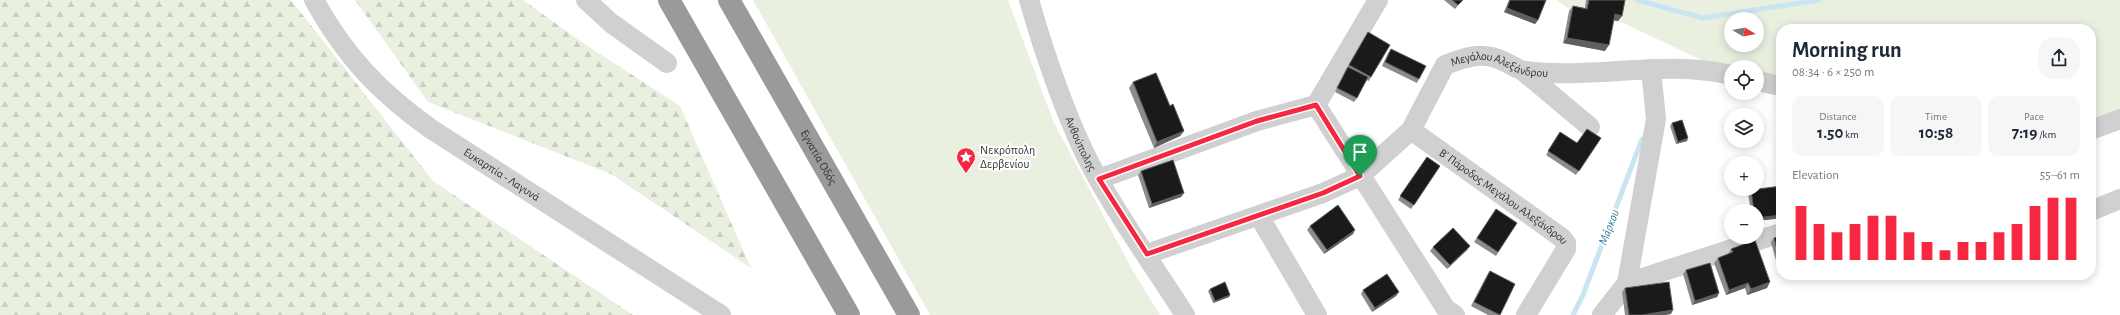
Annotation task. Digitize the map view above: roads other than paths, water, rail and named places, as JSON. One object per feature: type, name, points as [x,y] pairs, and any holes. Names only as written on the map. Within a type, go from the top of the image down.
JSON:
[{"type":"highway","points":[[669,0],[849,315]]},
{"type":"highway","name":"Εγνατία Οδός","points":[[729,0],[909,315]]},
{"type":"street","name":"Ευκαρπία - Λαγυνά","points":[[314,0],[344,48],[369,78],[398,105],[431,129],[721,315]]},
{"type":"street","points":[[586,0],[611,23],[667,63]]},
{"type":"street","name":"Ανθούπολης","points":[[1029,0],[1065,109],[1099,179],[1185,315]]},
{"type":"street","points":[[1099,179],[1257,121],[1316,105],[1378,0]]},
{"type":"street","name":"Μεγάλου Αλεξάνδρου","points":[[1147,254],[1323,193],[1360,176],[1411,130],[1445,65],[1466,57],[1491,55],[1523,71],[1550,73],[1651,69],[1715,71],[1724,73]]},
{"type":"street","points":[[1602,315],[1627,283],[1656,119],[1651,69]]},
{"type":"street","points":[[1523,71],[1590,127]]},
{"type":"street","points":[[1764,82],[1776,85]]},
{"type":"street","points":[[1316,105],[1446,309],[1455,315]]},
{"type":"street","points":[[2096,128],[2120,119]]},
{"type":"street","name":"Β' Πάροδος Μεγάλου Αλεξάνδρου","points":[[1411,130],[1562,238],[1566,244],[1566,249],[1526,315]]},
{"type":"street","points":[[2096,209],[2120,199]]},
{"type":"street","points":[[1259,216],[1317,315]]},
{"type":"street","points":[[1627,283],[1776,235]]},
{"type":"waterway","name":"Μάρκου","points":[[1637,0],[1703,18],[1819,0]]},
{"type":"waterway","name":"Μάρκου","points":[[1573,315],[1583,295],[1642,139]]},
{"type":"place","name":"Νεκρόπολη Δερβενίου","points":[[966,174]]}]
